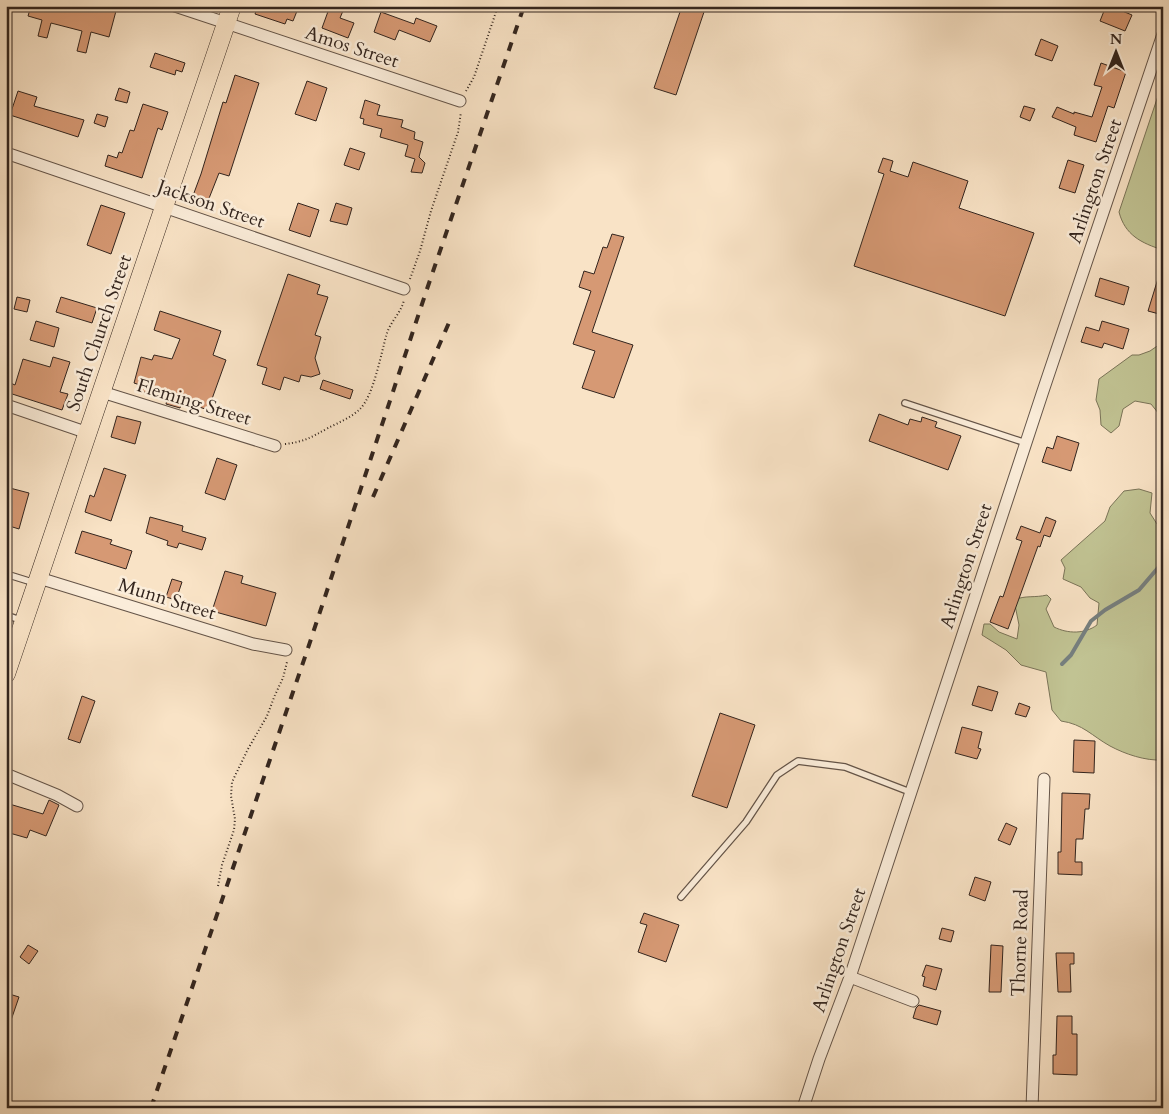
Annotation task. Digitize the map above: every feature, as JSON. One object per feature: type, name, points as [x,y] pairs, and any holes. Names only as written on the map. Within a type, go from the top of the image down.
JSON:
[{"type":"main road","name":"South Church Street","points":[[6,674],[232,6]]},
{"type":"street","name":"Amos Street","points":[[175,6],[460,101]]},
{"type":"street","name":"Arlington Street","points":[[803,1108],[850,977],[1163,34]]},
{"type":"street","name":"Jackson Street","points":[[6,154],[164,206],[404,289]]},
{"type":"street","name":"Fleming Street","points":[[102,392],[276,446]]},
{"type":"street","points":[[6,405],[88,433]]},
{"type":"street","name":"Munn Street","points":[[38,581],[252,644],[286,650]]},
{"type":"street","points":[[6,774],[57,795],[77,806]]},
{"type":"street","name":"Thorne Road","points":[[1032,1108],[1044,779]]},
{"type":"street","points":[[850,977],[913,1001]]},
{"type":"lane","points":[[905,403],[1026,443]]},
{"type":"lane","points":[[6,574],[38,581]]},
{"type":"lane","points":[[6,614],[24,622]]},
{"type":"lane","points":[[681,897],[746,822],[777,775],[798,761],[845,767],[910,792]]},
{"type":"path","points":[[276,446],[301,442],[312,438],[360,409],[367,399],[391,323],[399,314],[404,302],[404,289],[414,268],[458,132],[461,115],[460,101],[474,76],[498,6]]},
{"type":"path","points":[[218,886],[222,865],[234,830],[235,819],[230,796],[232,782],[267,716],[274,695],[283,678],[288,658],[286,650]]},
{"type":"green space","points":[[1163,81],[1163,250],[1135,237],[1125,227],[1119,212]]},
{"type":"green space","points":[[1163,342],[1163,419],[1151,404],[1135,401],[1123,409],[1119,426],[1111,433],[1101,425],[1100,410],[1096,400],[1099,379],[1132,355],[1139,355],[1150,351]]},
{"type":"green space","points":[[1139,489],[1152,493],[1150,513],[1157,524],[1163,525],[1163,736],[1160,736],[1158,746],[1163,751],[1163,760],[1142,758],[1129,754],[1110,746],[1075,725],[1061,721],[1052,710],[1046,672],[1021,665],[1006,650],[982,635],[984,624],[990,624],[999,632],[1017,639],[1019,625],[1014,600],[1047,595],[1051,599],[1046,609],[1054,627],[1076,632],[1087,630],[1097,625],[1099,603],[1090,598],[1081,587],[1063,579],[1065,568],[1061,560],[1105,521],[1110,507],[1124,491]]},
{"type":"building","points":[[31,6],[99,6],[116,11],[109,37],[91,32],[86,53],[77,51],[82,31],[51,23],[47,38],[38,36],[42,20],[28,16]]},
{"type":"building","points":[[258,6],[299,6],[293,21],[287,19],[285,24],[255,14]]},
{"type":"building","points":[[330,6],[345,6],[340,18],[354,23],[348,38],[322,28]]},
{"type":"building","points":[[682,6],[706,6],[676,95],[654,88]]},
{"type":"building","points":[[1106,6],[1132,15],[1125,31],[1100,21]]},
{"type":"building","points":[[381,12],[414,24],[416,18],[437,26],[430,42],[399,30],[395,40],[374,32]]},
{"type":"building","points":[[1041,39],[1058,46],[1052,61],[1035,55]]},
{"type":"building","points":[[155,53],[185,63],[182,72],[176,70],[175,75],[150,67]]},
{"type":"building","points":[[1101,63],[1126,72],[1114,108],[1108,106],[1096,142],[1074,135],[1076,127],[1052,117],[1057,107],[1074,114],[1074,112],[1092,117],[1102,87],[1094,85]]},
{"type":"building","points":[[235,75],[259,83],[229,176],[219,173],[206,206],[191,201],[223,102],[226,103]]},
{"type":"building","points":[[307,81],[327,88],[316,121],[295,114]]},
{"type":"building","points":[[119,88],[130,92],[127,103],[115,100]]},
{"type":"building","points":[[18,91],[37,97],[34,106],[84,120],[78,137],[10,115]]},
{"type":"building","points":[[365,100],[380,105],[377,115],[403,120],[401,127],[415,132],[414,139],[423,142],[419,157],[425,163],[422,173],[411,172],[415,159],[405,156],[408,145],[380,137],[382,129],[363,124],[364,119],[360,118]]},
{"type":"building","points":[[143,104],[168,112],[162,130],[158,128],[142,178],[105,166],[108,155],[117,158],[119,152],[122,153],[130,130],[134,131]]},
{"type":"building","points":[[1024,106],[1035,109],[1030,121],[1020,117]]},
{"type":"building","points":[[97,114],[108,117],[105,127],[94,123]]},
{"type":"building","points":[[350,148],[365,153],[359,170],[344,165]]},
{"type":"building","points":[[883,158],[893,161],[890,171],[908,177],[913,162],[968,181],[959,208],[1034,233],[1005,316],[854,266],[884,174],[878,172]]},
{"type":"building","points":[[1068,160],[1084,165],[1075,193],[1059,188]]},
{"type":"building","points":[[298,203],[319,210],[310,237],[289,230]]},
{"type":"building","points":[[336,203],[352,208],[347,225],[330,221]]},
{"type":"building","points":[[101,205],[125,213],[111,254],[87,245]]},
{"type":"building","points":[[612,234],[624,237],[592,332],[633,345],[614,398],[582,388],[595,351],[573,344],[591,291],[579,287],[584,271],[594,274],[603,247],[607,248]]},
{"type":"building","points":[[1160,272],[1163,272],[1163,315],[1148,311]]},
{"type":"building","points":[[288,274],[320,285],[317,294],[328,297],[315,335],[321,337],[315,358],[320,374],[311,377],[301,375],[299,382],[284,377],[280,390],[262,384],[267,368],[257,365]]},
{"type":"building","points":[[1100,278],[1129,287],[1124,305],[1095,296]]},
{"type":"building","points":[[17,297],[30,300],[27,312],[14,309]]},
{"type":"building","points":[[61,297],[97,308],[92,323],[56,312]]},
{"type":"building","points":[[160,311],[221,331],[213,355],[226,360],[208,410],[182,401],[180,408],[166,404],[167,400],[141,391],[143,386],[134,383],[141,357],[152,360],[154,355],[172,359],[180,339],[154,330]]},
{"type":"building","points":[[36,321],[59,328],[54,347],[30,340]]},
{"type":"building","points":[[1102,321],[1129,329],[1123,349],[1104,343],[1102,348],[1081,342],[1086,327],[1099,331]]},
{"type":"building","points":[[53,357],[70,362],[60,392],[68,394],[62,410],[6,392],[6,381],[15,385],[23,359],[50,367]]},
{"type":"building","points":[[323,380],[353,390],[350,399],[320,389]]},
{"type":"building","points":[[879,414],[908,425],[910,419],[921,422],[922,417],[937,422],[935,427],[961,436],[948,470],[869,441]]},
{"type":"building","points":[[117,416],[141,422],[135,444],[111,437]]},
{"type":"building","points":[[1057,436],[1079,443],[1071,471],[1042,462],[1047,447],[1053,449]]},
{"type":"building","points":[[217,458],[237,465],[225,500],[205,493]]},
{"type":"building","points":[[104,468],[126,475],[111,521],[85,512],[90,495],[94,497]]},
{"type":"building","points":[[6,487],[29,493],[19,529],[6,525]]},
{"type":"building","points":[[150,517],[183,526],[182,531],[206,538],[202,550],[179,543],[177,548],[167,545],[168,541],[146,533]]},
{"type":"building","points":[[1046,517],[1056,521],[1050,537],[1044,535],[1040,547],[1038,546],[1008,629],[990,622],[1000,596],[1003,597],[1022,541],[1016,539],[1021,526],[1040,533]]},
{"type":"building","points":[[82,531],[112,540],[110,544],[132,551],[126,569],[75,553]]},
{"type":"building","points":[[225,571],[243,576],[241,583],[276,593],[266,626],[212,611]]},
{"type":"building","points":[[172,579],[182,582],[176,600],[166,597]]},
{"type":"building","points":[[978,686],[998,692],[992,711],[972,705]]},
{"type":"building","points":[[82,696],[95,701],[80,743],[68,739]]},
{"type":"building","points":[[1019,703],[1030,707],[1026,717],[1015,714]]},
{"type":"building","points":[[720,713],[755,725],[727,808],[692,796]]},
{"type":"building","points":[[962,727],[982,732],[978,748],[981,749],[977,759],[955,753]]},
{"type":"building","points":[[1074,740],[1095,741],[1094,773],[1073,772]]},
{"type":"building","points":[[1062,793],[1090,794],[1089,809],[1085,809],[1083,839],[1076,839],[1075,862],[1082,862],[1082,875],[1058,874],[1058,852],[1061,852]]},
{"type":"building","points":[[49,800],[59,805],[46,836],[30,830],[27,838],[6,832],[6,803],[43,814]]},
{"type":"building","points":[[1006,823],[1017,828],[1010,845],[998,840]]},
{"type":"building","points":[[975,877],[991,882],[985,901],[969,895]]},
{"type":"building","points":[[644,913],[679,925],[666,962],[638,952],[647,925],[640,923]]},
{"type":"building","points":[[942,928],[954,931],[951,942],[939,939]]},
{"type":"building","points":[[28,945],[38,951],[29,964],[20,957]]},
{"type":"building","points":[[991,945],[1003,946],[1001,992],[989,992]]},
{"type":"building","points":[[1056,953],[1074,953],[1074,964],[1070,964],[1071,992],[1058,992]]},
{"type":"building","points":[[926,965],[942,969],[936,990],[923,986],[925,977],[922,976]]},
{"type":"building","points":[[6,993],[19,997],[8,1029],[6,1029]]},
{"type":"building","points":[[919,1005],[941,1011],[937,1025],[913,1018]]},
{"type":"building","points":[[1057,1016],[1072,1016],[1072,1034],[1077,1034],[1077,1075],[1053,1074],[1053,1055],[1056,1055]]},
{"type":"waterway","points":[[1062,664],[1071,655],[1091,621],[1105,610],[1139,590],[1163,562]]},
{"type":"railway","points":[[151,1108],[524,6]]},
{"type":"railway","points":[[373,497],[451,318]]}]
